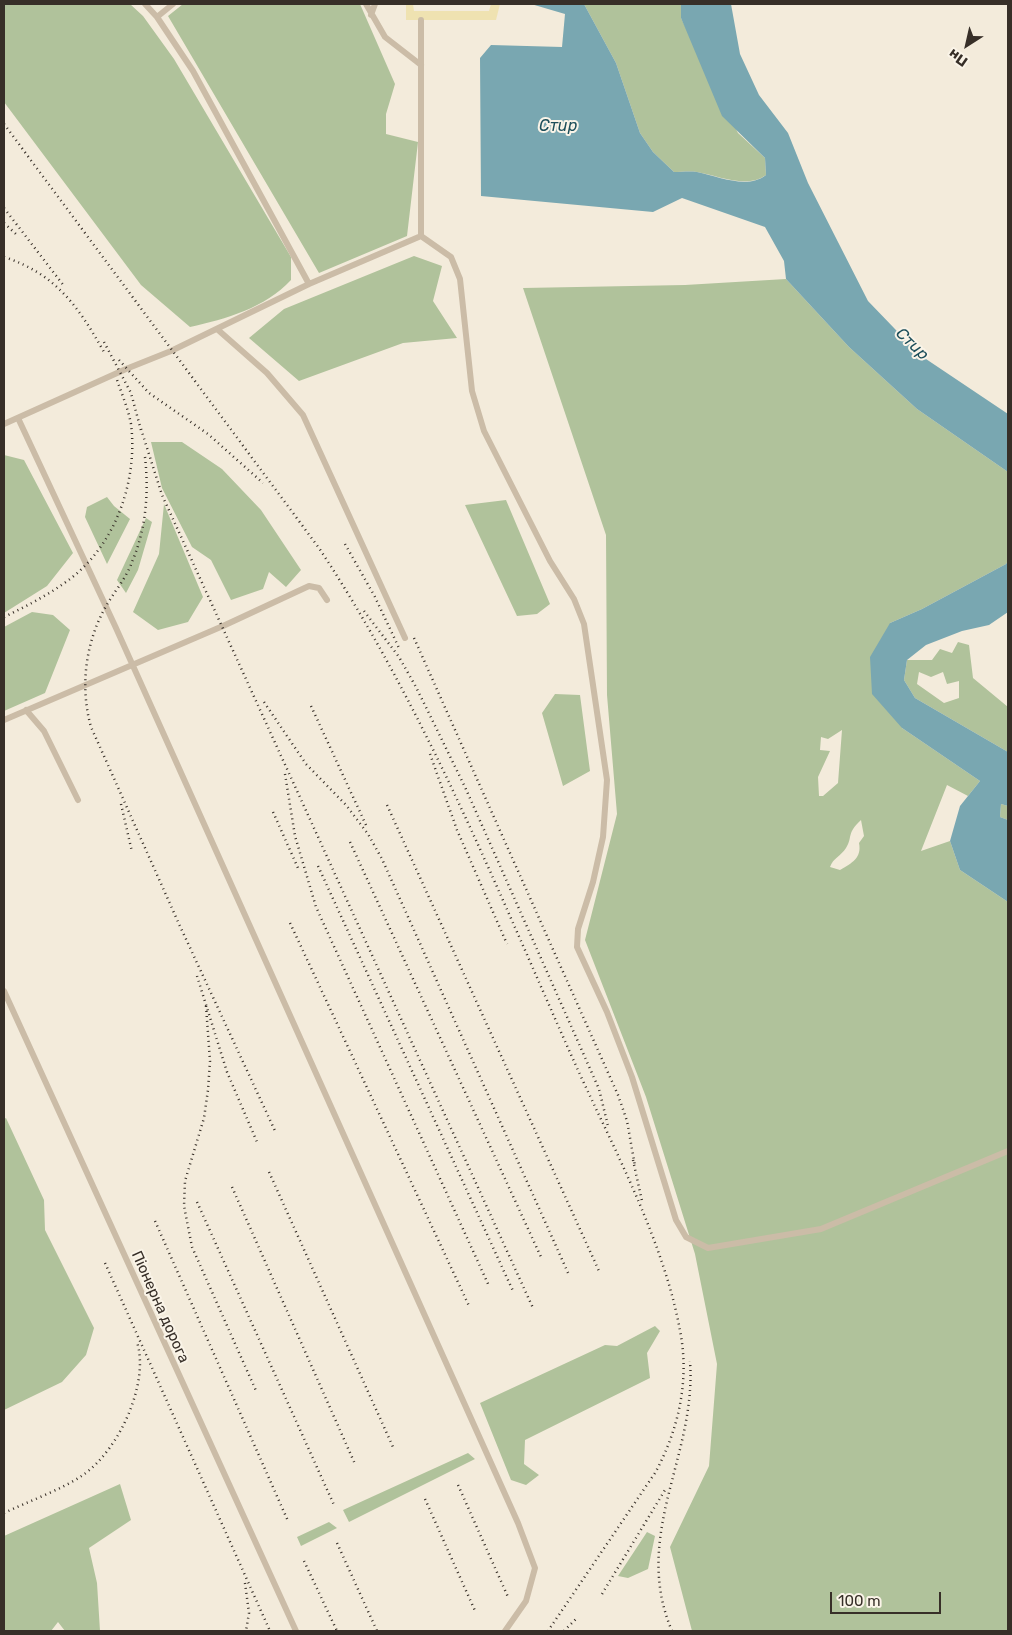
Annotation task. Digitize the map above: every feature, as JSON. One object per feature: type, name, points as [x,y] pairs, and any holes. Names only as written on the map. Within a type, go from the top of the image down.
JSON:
[{"type":"street","points":[[145,4],[157,17],[193,71],[309,284]]},
{"type":"street","points":[[157,17],[173,4]]},
{"type":"street","points":[[366,4],[385,37],[421,65]]},
{"type":"street","points":[[371,15],[375,4]]},
{"type":"street","points":[[420,236],[421,20]]},
{"type":"street","points":[[4,424],[217,329],[309,284],[420,236]]},
{"type":"street","points":[[420,236],[451,257],[460,279],[472,391],[484,431],[550,561],[574,599],[584,624],[607,780],[603,836],[594,882],[578,929],[577,947],[607,1012],[632,1077],[676,1220],[686,1236],[708,1248],[821,1229],[1008,1151]]},
{"type":"street","points":[[217,329],[267,373],[303,415],[405,638]]},
{"type":"street","points":[[18,418],[132,664],[518,1523],[534,1568],[526,1601],[505,1631]]},
{"type":"street","points":[[4,720],[224,626],[309,586],[319,588],[328,600]]},
{"type":"street","points":[[26,710],[44,731],[78,800]]},
{"type":"street","name":"Піонерна дорога","points":[[4,991],[296,1631]]},
{"type":"green space","points":[[4,4],[130,4],[143,16],[174,59],[291,257],[291,280],[281,290],[257,305],[231,316],[190,327],[141,285],[4,102]]},
{"type":"green space","points":[[183,4],[360,4],[395,84],[386,114],[386,134],[418,142],[407,236],[319,273],[168,16]]},
{"type":"green space","points":[[584,4],[681,4],[681,18],[738,133],[765,158],[766,175],[750,181],[742,181],[697,172],[674,172],[653,152],[640,133],[616,63]]},
{"type":"green space","points":[[414,256],[442,266],[433,301],[457,338],[403,343],[299,381],[249,338],[284,309]]},
{"type":"green space","points":[[786,279],[849,347],[917,409],[1008,472],[1008,561],[1006,564],[922,609],[890,623],[902,728],[980,781],[968,796],[947,785],[921,851],[950,841],[960,870],[1008,902],[1008,1631],[692,1631],[670,1547],[709,1466],[717,1364],[695,1254],[646,1097],[585,940],[617,814],[607,695],[606,535],[523,288],[685,285]],"holes":[[[842,730],[838,783],[823,796],[819,796],[818,777],[830,751],[820,750],[821,737],[828,739]],[[861,820],[864,836],[859,843],[859,853],[852,862],[840,870],[830,867],[833,861],[846,848],[853,829]]]},
{"type":"green space","points":[[151,442],[182,442],[222,469],[261,510],[301,570],[286,587],[269,572],[263,589],[231,600],[211,560],[192,547],[162,488]]},
{"type":"green space","points":[[4,455],[24,460],[73,553],[47,586],[4,613]]},
{"type":"green space","points":[[107,497],[114,506],[130,519],[107,564],[85,517],[87,507]]},
{"type":"green space","points":[[506,500],[550,604],[537,614],[517,616],[465,505]]},
{"type":"green space","points":[[164,504],[203,597],[188,622],[158,630],[133,612],[159,554]]},
{"type":"green space","points":[[146,518],[152,522],[138,570],[126,593],[117,580]]},
{"type":"green space","points":[[32,612],[53,615],[70,630],[45,693],[4,711],[4,627]]},
{"type":"green space","points":[[958,642],[969,645],[973,678],[1008,707],[1008,752],[915,698],[904,680],[907,660],[932,660],[940,649],[952,653]],"holes":[[[919,672],[931,677],[943,672],[947,684],[959,681],[959,698],[944,703],[917,684]]]},
{"type":"green space","points":[[555,694],[580,695],[590,771],[563,786],[542,713]]},
{"type":"green space","points":[[1001,804],[1008,806],[1008,820],[1000,817]]},
{"type":"green space","points":[[6,1118],[44,1200],[45,1230],[94,1328],[86,1355],[62,1382],[4,1410],[4,1119]]},
{"type":"green space","points":[[655,1326],[660,1331],[647,1353],[650,1378],[525,1440],[524,1464],[539,1475],[526,1485],[511,1480],[480,1403],[605,1345],[617,1346]]},
{"type":"green space","points":[[468,1453],[475,1459],[349,1522],[343,1510]]},
{"type":"green space","points":[[120,1484],[131,1520],[89,1548],[97,1583],[100,1631],[65,1631],[58,1622],[51,1631],[4,1631],[4,1536]]},
{"type":"green space","points":[[329,1522],[337,1528],[301,1546],[297,1537]]},
{"type":"green space","points":[[647,1532],[655,1536],[648,1569],[628,1578],[618,1576]]},
{"type":"sand","points":[[406,4],[413,4],[414,11],[489,11],[491,4],[500,4],[496,20],[406,20]]},
{"type":"water","name":"Стир","points":[[531,4],[584,4],[616,63],[640,133],[653,152],[674,172],[697,172],[741,182],[758,179],[766,175],[765,158],[722,116],[681,18],[681,4],[731,4],[740,54],[759,95],[788,133],[808,183],[868,301],[920,355],[1008,414],[1008,472],[917,409],[849,347],[786,279],[784,261],[765,227],[682,198],[653,212],[481,196],[480,58],[491,45],[562,47],[565,14]]},
{"type":"water","points":[[1008,561],[1008,612],[989,625],[962,631],[926,645],[907,660],[904,680],[915,698],[1008,752],[1008,806],[1001,804],[1000,817],[1008,820],[1008,902],[960,870],[950,841],[960,806],[980,781],[902,728],[872,694],[870,657],[890,623],[922,609],[1006,564]]},
{"type":"railway","points":[[4,124],[319,548],[357,608],[392,670],[456,797],[635,1194],[663,1265],[681,1336],[684,1371],[680,1406],[670,1440],[655,1473],[548,1631]]},
{"type":"railway","points":[[4,208],[64,286]]},
{"type":"railway","points":[[4,223],[17,235]]},
{"type":"railway","points":[[4,257],[22,264],[52,282],[75,306],[104,352]]},
{"type":"railway","points":[[104,342],[131,393],[142,434]]},
{"type":"railway","points":[[119,360],[149,393],[208,434],[263,483]]},
{"type":"railway","points":[[4,617],[38,600],[70,579],[86,565],[100,548],[111,529],[127,488],[131,467],[132,445],[130,418],[116,377]]},
{"type":"railway","points":[[141,429],[162,495],[533,1308]]},
{"type":"railway","points":[[145,457],[147,484],[143,524],[137,549],[129,568],[105,608],[93,636],[86,666],[85,682],[88,712],[91,727],[179,924],[276,1133]]},
{"type":"railway","points":[[345,544],[375,597],[399,648]]},
{"type":"railway","points":[[364,611],[399,657],[416,687],[465,787],[599,1089],[608,1126]]},
{"type":"railway","points":[[414,638],[618,1095],[627,1121],[635,1166]]},
{"type":"railway","points":[[264,702],[306,764],[346,805],[368,834],[382,859],[569,1275]]},
{"type":"railway","points":[[311,706],[366,825]]},
{"type":"railway","points":[[430,754],[457,830],[507,944]]},
{"type":"railway","points":[[285,774],[295,836],[316,907],[489,1286]]},
{"type":"railway","points":[[121,804],[132,852]]},
{"type":"railway","points":[[387,805],[599,1271]]},
{"type":"railway","points":[[273,812],[298,868]]},
{"type":"railway","points":[[350,842],[541,1257]]},
{"type":"railway","points":[[318,866],[513,1291]]},
{"type":"railway","points":[[290,923],[470,1308]]},
{"type":"railway","points":[[197,976],[227,1072],[257,1142]]},
{"type":"railway","points":[[206,1006],[210,1061],[208,1090],[204,1118],[185,1181],[184,1206],[192,1247],[257,1393]]},
{"type":"railway","points":[[633,1160],[642,1201]]},
{"type":"railway","points":[[269,1172],[393,1447]]},
{"type":"railway","points":[[232,1187],[355,1464]]},
{"type":"railway","points":[[197,1202],[334,1505]]},
{"type":"railway","points":[[155,1221],[288,1521]]},
{"type":"railway","points":[[105,1263],[270,1631]]},
{"type":"railway","points":[[4,1513],[75,1480],[96,1464],[108,1450],[119,1433],[135,1396],[140,1359],[137,1342]]},
{"type":"railway","points":[[672,1631],[661,1596],[659,1562],[662,1528],[690,1396],[690,1361]]},
{"type":"railway","points":[[458,1485],[508,1597]]},
{"type":"railway","points":[[602,1594],[665,1490]]},
{"type":"railway","points":[[425,1499],[476,1613]]},
{"type":"railway","points":[[337,1543],[377,1631]]},
{"type":"railway","points":[[304,1561],[337,1631]]},
{"type":"railway","points":[[245,1583],[249,1613],[246,1631]]},
{"type":"railway","points":[[564,1631],[578,1617]]}]
